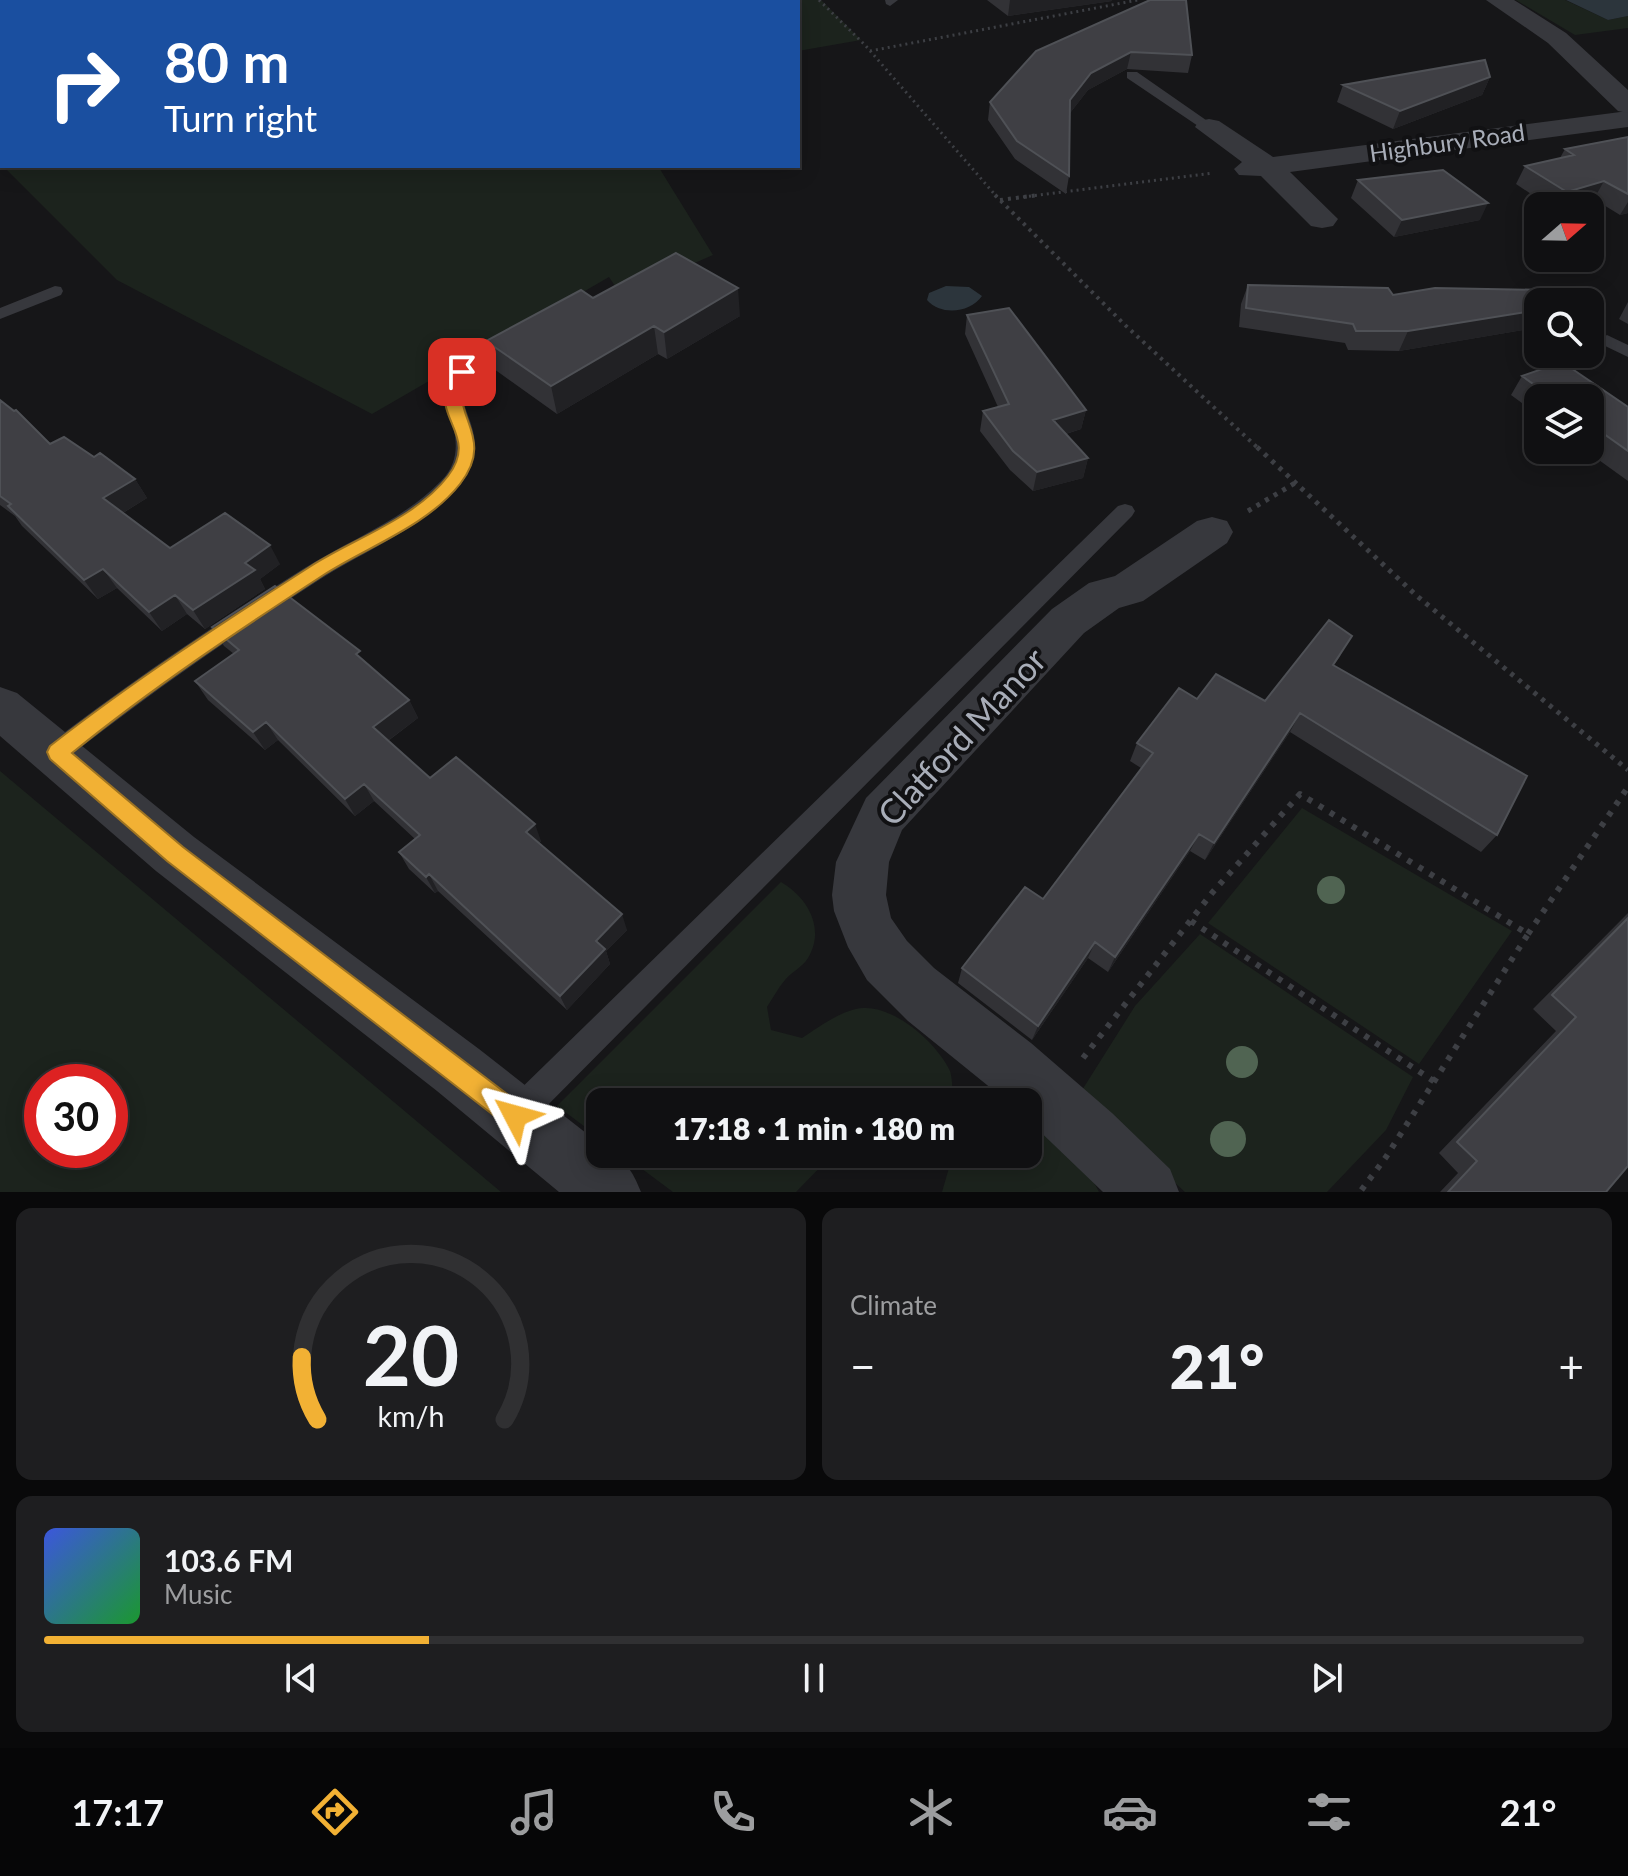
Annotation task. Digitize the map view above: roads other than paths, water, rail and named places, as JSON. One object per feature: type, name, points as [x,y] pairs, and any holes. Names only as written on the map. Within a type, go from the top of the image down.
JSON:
[{"type":"street","points":[[1498,0],[1557,38],[1628,105]]},
{"type":"street","name":"Highbury Road","points":[[1258,168],[1628,119]]},
{"type":"street","points":[[1209,127],[1322,219]]},
{"type":"street","name":"Clatford Manor","points":[[1147,1192],[1050,1100],[905,978],[876,945],[861,907],[858,874],[866,842],[884,814],[1068,621],[1105,595],[1128,589],[1212,532]]},
{"type":"street","points":[[0,707],[175,854],[609,1192]]},
{"type":"lane","points":[[1132,75],[1209,127]]},
{"type":"lane","points":[[0,314],[55,291]]},
{"type":"lane","points":[[57,752],[123,702],[320,569],[419,512],[441,493],[455,479],[468,455],[467,437],[452,397],[453,385],[462,372],[482,356],[534,328]]},
{"type":"lane","points":[[1607,340],[1628,352]]},
{"type":"lane","points":[[515,1116],[1125,511]]}]
